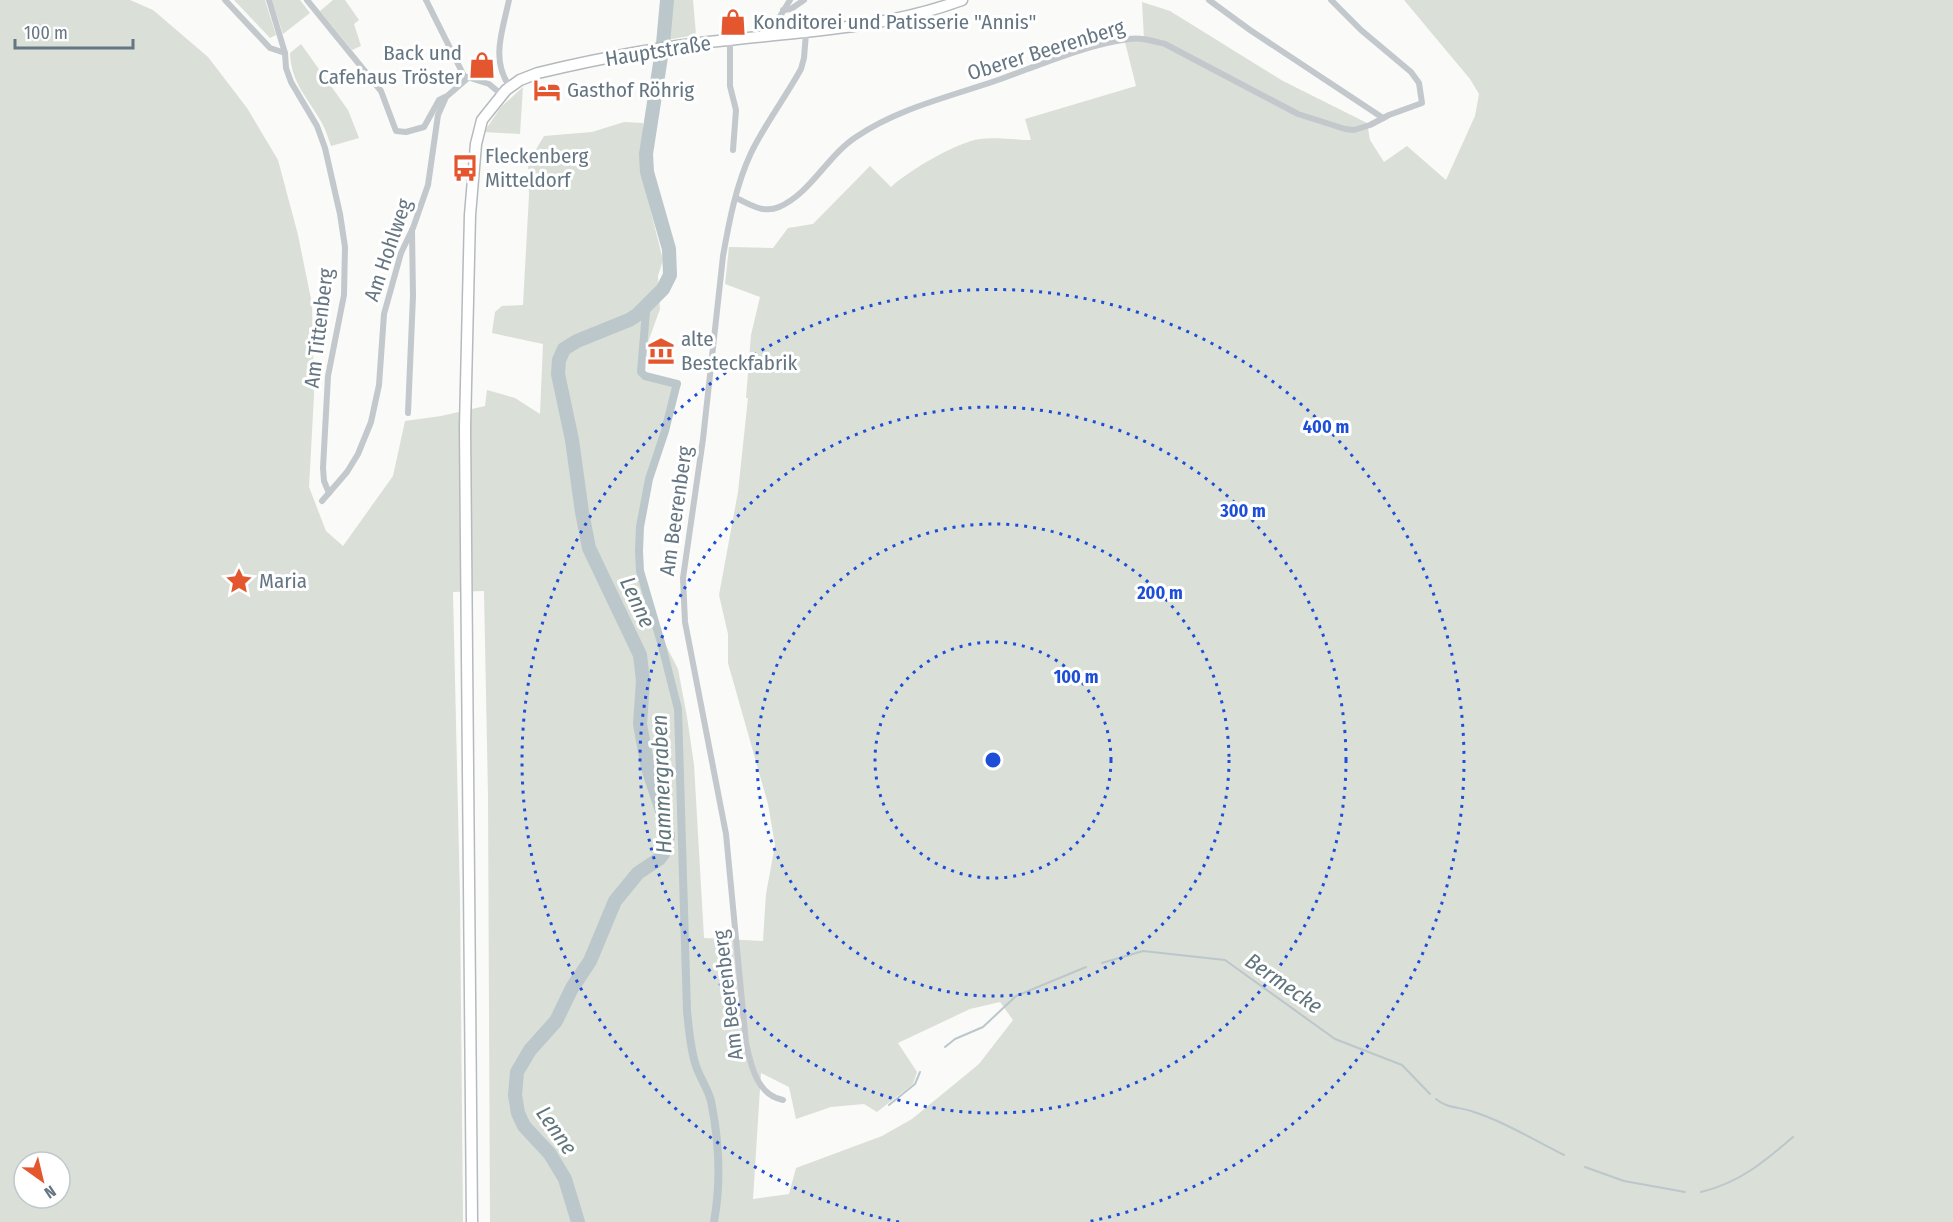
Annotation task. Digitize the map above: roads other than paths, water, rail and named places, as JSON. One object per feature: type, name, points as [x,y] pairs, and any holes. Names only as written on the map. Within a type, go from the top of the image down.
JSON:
[{"type":"main road","name":"Hauptstraße","points":[[472,1222],[465,428],[470,215],[476,144],[482,120],[505,90],[520,80],[538,73],[678,46],[806,33],[875,23],[920,13],[962,0]]},
{"type":"street","points":[[225,0],[270,48],[285,53]]},
{"type":"street","name":"Am Tittenberg","points":[[269,0],[291,82],[317,126],[325,148],[345,247],[344,295],[328,376],[322,468],[329,493]]},
{"type":"street","points":[[307,0],[381,91],[396,131],[406,132],[424,127],[439,100],[446,97],[468,78]]},
{"type":"street","points":[[426,0],[462,73],[468,78],[505,90]]},
{"type":"street","points":[[505,90],[499,60],[509,0]]},
{"type":"street","points":[[778,35],[779,18],[790,0]]},
{"type":"street","points":[[783,10],[791,9],[804,0]]},
{"type":"street","points":[[1209,0],[1250,30],[1383,118]]},
{"type":"street","name":"Oberer Beerenberg","points":[[736,198],[760,208],[770,210],[777,208],[798,195],[854,138],[899,114],[1054,60],[1130,39],[1165,44],[1298,114],[1345,129],[1360,128],[1422,102],[1419,84],[1406,67],[1361,30],[1331,0]]},
{"type":"street","name":"Am Beerenberg","points":[[783,1100],[771,1096],[760,1085],[746,1043],[726,834],[683,605],[683,578],[703,439],[723,256],[736,198],[752,151],[801,69],[806,33]]},
{"type":"street","points":[[730,39],[730,86],[736,110],[733,147]]},
{"type":"street","name":"Am Hohlweg","points":[[322,501],[347,472],[358,454],[371,422],[380,385],[384,314],[401,253],[428,185],[438,115],[446,97]]},
{"type":"street","points":[[408,413],[413,296],[412,228]]},
{"type":"waterway","name":"Lenne","points":[[578,1222],[565,1179],[550,1154],[524,1126],[518,1113],[515,1095],[517,1072],[530,1050],[556,1021],[572,988],[590,961],[615,901],[638,873],[659,859],[665,851],[668,836],[648,768],[640,724],[643,681],[640,655],[589,548],[572,440],[558,374],[559,360],[564,349],[577,341],[637,315],[663,289],[670,275],[669,249],[647,172],[646,154],[663,44],[667,0]]},
{"type":"waterway","name":"Hammergraben","points":[[649,302],[646,312],[641,372],[645,376],[677,384],[649,479],[640,527],[640,571],[678,709],[687,1011],[694,1059],[710,1097],[716,1131],[718,1177],[714,1222]]},
{"type":"waterway","name":"Bermecke","points":[[1102,963],[1143,951],[1225,960],[1335,1039],[1402,1065],[1430,1094]]},
{"type":"waterway","name":"Bermecke","points":[[945,1047],[955,1039],[983,1027],[1016,996],[1086,967]]},
{"type":"waterway","name":"Bermecke","points":[[889,1105],[915,1084],[920,1072]]},
{"type":"waterway","name":"Bermecke","points":[[1436,1099],[1448,1106],[1495,1120],[1564,1155]]},
{"type":"waterway","name":"Bermecke","points":[[1701,1192],[1739,1177],[1761,1163],[1793,1137]]},
{"type":"waterway","name":"Bermecke","points":[[1585,1167],[1624,1181],[1685,1192]]},
{"type":"place","name":"Konditorei und Patisserie \"Annis\"","points":[[733,22]]},
{"type":"place","name":"Back und Cafehaus Tröster","points":[[482,65]]},
{"type":"place","name":"Gasthof Röhrig","points":[[547,90]]},
{"type":"place","name":"Fleckenberg Mitteldorf","points":[[465,168]]},
{"type":"place","name":"alte Besteckfabrik","points":[[661,351]]},
{"type":"place","name":"Maria","points":[[239,581]]}]
